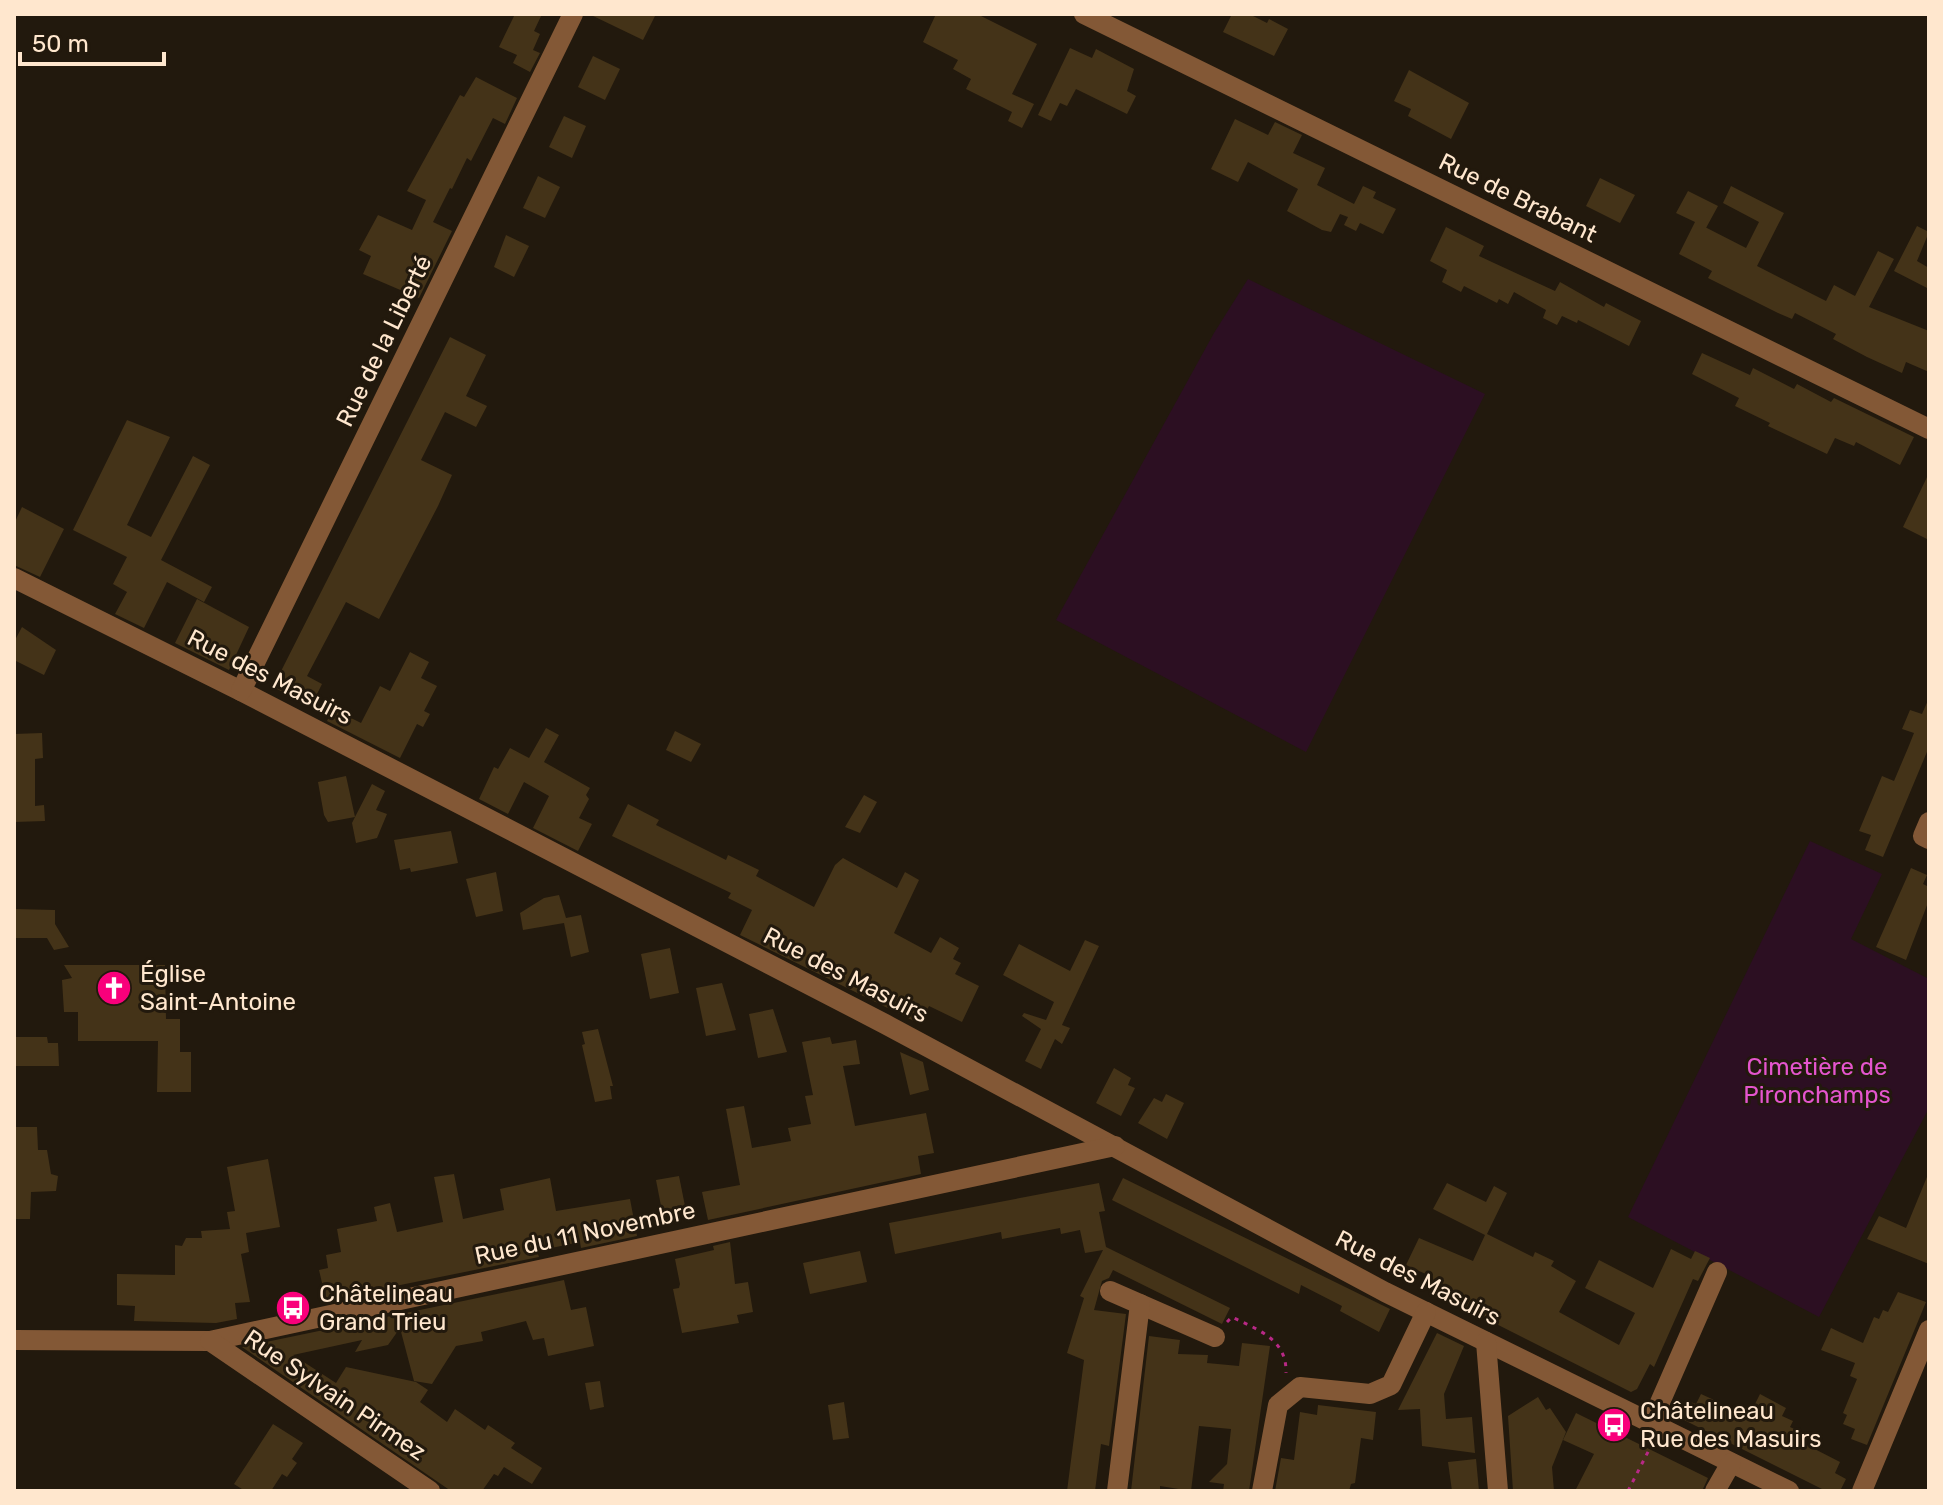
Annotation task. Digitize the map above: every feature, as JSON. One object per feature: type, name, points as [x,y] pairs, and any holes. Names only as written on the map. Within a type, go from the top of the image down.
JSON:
[{"type":"street","name":"Rue de la Liberté","points":[[241,691],[573,14]]},
{"type":"street","name":"Rue de Brabant","points":[[1084,14],[1929,429]]},
{"type":"street","name":"Rue des Masuirs","points":[[14,578],[241,691],[1115,1146],[1426,1312],[1789,1491]]},
{"type":"street","points":[[1929,822],[1923,836],[1929,839]]},
{"type":"street","name":"Rue du 11 Novembre","points":[[14,1340],[210,1341],[1115,1146]]},
{"type":"street","points":[[1656,1425],[1717,1272]]},
{"type":"street","points":[[1110,1291],[1215,1337]]},
{"type":"street","points":[[1117,1491],[1140,1304]]},
{"type":"street","points":[[1262,1491],[1278,1405],[1300,1387],[1370,1394],[1391,1385],[1426,1312]]},
{"type":"street","points":[[1862,1491],[1929,1330]]},
{"type":"street","name":"Rue Sylvain Pirmez","points":[[210,1341],[430,1491]]},
{"type":"street","points":[[1486,1342],[1498,1491]]},
{"type":"street","points":[[1715,1491],[1731,1463]]},
{"type":"path","points":[[1215,1337],[1232,1317],[1272,1337],[1286,1358],[1284,1400]]},
{"type":"path","points":[[1628,1491],[1656,1425]]},
{"type":"green space","points":[[1248,279],[1485,394],[1306,752],[1056,620],[1214,333]]},
{"type":"green space","name":"Cimetière de Pironchamps","points":[[1810,841],[1882,874],[1851,939],[1929,979],[1929,1108],[1819,1317],[1628,1217]]},
{"type":"building","points":[[515,14],[542,14],[534,31],[540,34],[533,50],[540,53],[530,72],[513,63],[517,55],[499,47]]},
{"type":"building","points":[[589,14],[656,14],[643,40]]},
{"type":"building","points":[[936,14],[977,14],[1037,44],[1012,94],[1034,104],[1022,128],[1008,121],[1012,112],[966,89],[971,79],[953,69],[958,60],[923,42]]},
{"type":"building","points":[[1232,14],[1249,14],[1267,23],[1269,19],[1288,29],[1274,56],[1223,32]]},
{"type":"building","points":[[1070,48],[1092,58],[1096,49],[1134,69],[1127,91],[1136,96],[1127,114],[1076,89],[1067,106],[1060,103],[1051,121],[1038,115]]},
{"type":"building","points":[[593,56],[620,69],[605,100],[578,87]]},
{"type":"building","points":[[1409,70],[1469,103],[1451,139],[1408,116],[1411,109],[1394,101]]},
{"type":"building","points":[[476,77],[517,98],[505,124],[493,118],[471,161],[467,158],[433,222],[452,231],[419,298],[363,274],[371,256],[359,250],[378,215],[412,230],[426,200],[407,191],[460,95],[464,97]]},
{"type":"building","points":[[564,116],[586,126],[572,158],[549,147]]},
{"type":"building","points":[[1235,119],[1268,135],[1275,122],[1302,135],[1293,153],[1325,168],[1317,185],[1354,204],[1363,186],[1376,192],[1373,198],[1396,209],[1383,234],[1360,223],[1356,231],[1344,225],[1348,217],[1340,214],[1331,232],[1322,230],[1287,211],[1298,189],[1248,162],[1238,182],[1211,169]]},
{"type":"building","points":[[538,176],[560,187],[545,218],[523,208]]},
{"type":"building","points":[[1600,178],[1635,195],[1620,223],[1586,206]]},
{"type":"building","points":[[1731,186],[1784,213],[1757,266],[1826,301],[1834,285],[1855,296],[1878,251],[1894,259],[1869,307],[1929,331],[1929,372],[1906,362],[1902,373],[1833,339],[1836,334],[1795,313],[1792,319],[1708,278],[1712,271],[1679,254],[1695,222],[1676,213],[1688,191],[1718,206],[1706,228],[1746,248],[1759,222],[1723,203]]},
{"type":"building","points":[[1917,226],[1929,232],[1917,261],[1929,268],[1929,289],[1894,271]]},
{"type":"building","points":[[1446,227],[1484,246],[1479,256],[1555,291],[1560,282],[1604,307],[1606,303],[1641,321],[1629,346],[1578,320],[1577,323],[1562,316],[1557,325],[1543,318],[1546,310],[1514,292],[1508,304],[1499,299],[1497,303],[1464,286],[1461,292],[1442,282],[1447,270],[1430,261]]},
{"type":"building","points":[[506,235],[529,246],[514,277],[494,267]]},
{"type":"building","points":[[450,337],[486,355],[466,396],[487,406],[476,427],[445,412],[421,460],[452,475],[438,506],[379,619],[346,602],[307,676],[322,684],[311,706],[273,687]]},
{"type":"building","points":[[1702,353],[1750,375],[1753,368],[1794,389],[1797,384],[1831,402],[1834,398],[1914,437],[1900,465],[1856,442],[1854,446],[1835,438],[1827,454],[1768,426],[1770,423],[1735,406],[1739,398],[1692,374]]},
{"type":"building","points":[[127,420],[170,437],[127,525],[151,537],[193,456],[210,465],[161,560],[212,587],[204,602],[167,582],[144,628],[115,614],[127,592],[113,584],[127,557],[73,530]]},
{"type":"building","points":[[1929,473],[1929,540],[1903,527]]},
{"type":"building","points":[[22,507],[64,529],[40,577],[14,565],[14,524]]},
{"type":"building","points":[[197,599],[249,627],[229,670],[175,643]]},
{"type":"building","points":[[22,627],[56,650],[44,675],[14,660],[14,642]]},
{"type":"building","points":[[410,652],[429,662],[421,678],[437,686],[424,711],[430,714],[423,727],[417,724],[400,758],[327,721],[333,709],[361,723],[380,686],[390,691]]},
{"type":"building","points":[[1929,698],[1929,747],[1883,857],[1865,850],[1871,835],[1859,831],[1882,776],[1894,781],[1908,748],[1914,733],[1902,729],[1910,710],[1922,714]]},
{"type":"building","points":[[546,728],[559,735],[544,762],[590,788],[586,795],[589,799],[579,818],[592,824],[578,851],[533,828],[549,796],[524,782],[508,814],[479,799],[494,767],[498,769],[510,748],[529,758]]},
{"type":"building","points":[[675,731],[701,744],[691,762],[666,750]]},
{"type":"building","points":[[42,733],[43,758],[35,759],[35,806],[44,805],[45,821],[14,822],[14,734]]},
{"type":"building","points":[[346,776],[355,817],[328,822],[318,782]]},
{"type":"building","points":[[372,784],[385,791],[376,810],[387,814],[377,838],[356,843],[352,823]]},
{"type":"building","points":[[864,795],[877,802],[860,833],[845,827]]},
{"type":"building","points":[[628,804],[659,820],[656,825],[726,860],[728,855],[759,870],[756,876],[814,907],[835,865],[843,858],[897,888],[905,872],[919,880],[894,933],[931,953],[940,937],[959,948],[953,959],[961,963],[955,974],[979,986],[962,1022],[929,1006],[920,1024],[740,935],[752,910],[728,898],[731,893],[612,836]]},
{"type":"building","points":[[451,831],[458,863],[411,872],[410,868],[400,870],[394,840]]},
{"type":"building","points":[[1911,868],[1927,875],[1923,884],[1929,887],[1929,900],[1906,960],[1876,947]]},
{"type":"building","points":[[496,872],[503,911],[476,917],[466,879]]},
{"type":"building","points":[[559,895],[566,918],[581,915],[589,952],[571,957],[564,923],[523,930],[520,913],[544,898]]},
{"type":"building","points":[[14,909],[55,910],[55,924],[69,947],[54,950],[47,938],[14,938]]},
{"type":"building","points":[[1085,940],[1099,946],[1062,1025],[1070,1028],[1062,1044],[1055,1039],[1041,1069],[1025,1061],[1041,1029],[1022,1016],[1024,1013],[1046,1020],[1054,1002],[1003,975],[1019,944],[1070,971]]},
{"type":"building","points":[[670,948],[679,993],[650,999],[641,954]]},
{"type":"building","points":[[64,965],[165,965],[166,1019],[180,1019],[180,1052],[191,1052],[191,1092],[157,1092],[158,1041],[78,1041],[78,1012],[64,1012],[62,980],[72,978]]},
{"type":"building","points":[[722,983],[736,1030],[706,1036],[696,988]]},
{"type":"building","points":[[773,1009],[787,1052],[758,1058],[749,1014]]},
{"type":"building","points":[[598,1029],[613,1086],[610,1086],[612,1099],[595,1102],[582,1032]]},
{"type":"building","points":[[14,1037],[47,1037],[48,1043],[58,1043],[59,1066],[14,1066]]},
{"type":"building","points":[[830,1037],[832,1044],[856,1040],[860,1064],[843,1066],[855,1126],[926,1113],[934,1153],[918,1156],[921,1174],[708,1220],[702,1192],[740,1185],[726,1109],[744,1106],[752,1148],[791,1141],[788,1128],[811,1124],[805,1096],[813,1095],[802,1042]]},
{"type":"building","points":[[900,1052],[923,1062],[929,1090],[910,1095]]},
{"type":"building","points":[[1114,1068],[1131,1078],[1128,1085],[1135,1088],[1121,1116],[1096,1103]]},
{"type":"building","points":[[1166,1094],[1184,1103],[1167,1139],[1138,1123],[1154,1098],[1162,1102]]},
{"type":"building","points":[[14,1127],[37,1127],[38,1150],[47,1150],[51,1174],[58,1176],[56,1191],[31,1192],[30,1219],[14,1219]]},
{"type":"building","points":[[268,1159],[280,1227],[246,1233],[249,1252],[241,1254],[250,1302],[235,1303],[237,1319],[216,1323],[134,1321],[135,1306],[117,1305],[117,1274],[175,1275],[175,1245],[182,1246],[186,1238],[202,1238],[201,1231],[230,1229],[227,1212],[235,1211],[227,1167]]},
{"type":"building","points":[[1929,1172],[1929,1264],[1867,1239],[1879,1216],[1906,1228]]},
{"type":"building","points":[[454,1174],[463,1219],[504,1210],[500,1189],[550,1178],[556,1211],[630,1199],[637,1236],[581,1248],[580,1242],[537,1251],[539,1257],[326,1300],[319,1270],[328,1268],[326,1255],[341,1252],[337,1229],[377,1221],[374,1207],[390,1203],[397,1232],[443,1222],[434,1177]]},
{"type":"building","points":[[679,1176],[685,1206],[662,1211],[656,1180]]},
{"type":"building","points":[[1123,1178],[1390,1309],[1379,1332],[1340,1311],[1342,1306],[1301,1285],[1299,1294],[1112,1200]]},
{"type":"building","points":[[1099,1183],[1105,1211],[1099,1212],[1106,1247],[1230,1308],[1222,1324],[1113,1270],[1109,1278],[1102,1281],[1094,1310],[1126,1314],[1109,1446],[1101,1444],[1095,1491],[1067,1491],[1084,1360],[1067,1353],[1084,1298],[1080,1296],[1103,1250],[1085,1253],[1080,1230],[1061,1234],[1060,1228],[1002,1239],[1001,1232],[895,1254],[889,1223]]},
{"type":"building","points":[[1447,1183],[1486,1202],[1494,1186],[1507,1193],[1487,1234],[1533,1257],[1535,1252],[1554,1261],[1551,1266],[1576,1281],[1559,1312],[1619,1345],[1635,1313],[1585,1288],[1599,1260],[1653,1288],[1671,1249],[1691,1259],[1695,1251],[1710,1258],[1698,1281],[1693,1279],[1654,1367],[1650,1364],[1637,1389],[1631,1392],[1425,1288],[1430,1276],[1406,1265],[1419,1238],[1473,1261],[1485,1235],[1433,1209]]},
{"type":"building","points":[[730,1242],[735,1284],[748,1282],[753,1312],[737,1315],[739,1323],[682,1333],[673,1289],[679,1288],[680,1284],[675,1259],[714,1250],[713,1246]]},
{"type":"building","points":[[860,1251],[867,1282],[810,1294],[803,1263]]},
{"type":"building","points":[[564,1280],[571,1310],[586,1307],[594,1346],[548,1356],[544,1338],[533,1340],[526,1321],[481,1332],[483,1341],[456,1346],[432,1384],[414,1381],[400,1328],[388,1345],[355,1352],[362,1340],[293,1355],[336,1383],[346,1367],[416,1382],[428,1390],[420,1402],[447,1422],[455,1409],[485,1430],[488,1425],[515,1443],[511,1448],[542,1468],[532,1484],[504,1467],[498,1476],[494,1474],[482,1491],[451,1491],[242,1347]]},
{"type":"building","points":[[1898,1292],[1926,1302],[1867,1445],[1851,1439],[1855,1429],[1843,1424],[1847,1415],[1843,1413],[1857,1379],[1850,1376],[1855,1363],[1821,1350],[1831,1328],[1863,1343],[1874,1317],[1879,1319],[1883,1310],[1888,1312]]},
{"type":"building","points":[[1437,1333],[1464,1346],[1444,1394],[1446,1419],[1472,1417],[1475,1453],[1422,1446],[1420,1409],[1398,1410]]},
{"type":"building","points":[[1149,1336],[1180,1340],[1178,1354],[1208,1355],[1207,1363],[1239,1366],[1242,1343],[1270,1346],[1249,1491],[1223,1491],[1224,1484],[1209,1482],[1227,1464],[1231,1429],[1199,1426],[1191,1491],[1160,1486],[1160,1491],[1131,1491]]},
{"type":"building","points":[[600,1381],[604,1407],[590,1410],[585,1383]]},
{"type":"building","points":[[1701,1394],[1749,1416],[1760,1394],[1786,1408],[1782,1416],[1793,1421],[1790,1427],[1805,1434],[1801,1442],[1840,1462],[1835,1473],[1846,1479],[1840,1491],[1826,1491],[1680,1418],[1688,1401],[1696,1404]]},
{"type":"building","points":[[1538,1397],[1546,1410],[1550,1408],[1566,1432],[1552,1467],[1554,1491],[1513,1491],[1508,1416]]},
{"type":"building","points":[[844,1402],[849,1438],[833,1440],[828,1405]]},
{"type":"building","points":[[1318,1405],[1376,1412],[1373,1440],[1361,1438],[1355,1483],[1351,1484],[1349,1491],[1275,1491],[1281,1458],[1294,1460],[1300,1412],[1317,1415]]},
{"type":"building","points":[[1576,1413],[1708,1478],[1702,1491],[1575,1491],[1594,1454],[1563,1440]]},
{"type":"building","points":[[273,1424],[303,1443],[292,1459],[297,1463],[287,1477],[282,1474],[271,1491],[245,1491],[234,1484]]},
{"type":"building","points":[[1476,1459],[1479,1491],[1452,1491],[1448,1462]]},
{"type":"place","name":"Église Saint-Antoine","points":[[114,988]]},
{"type":"place","name":"Châtelineau Grand Trieu","points":[[293,1308]]},
{"type":"place","name":"Châtelineau Rue des Masuirs","points":[[1614,1425]]}]
